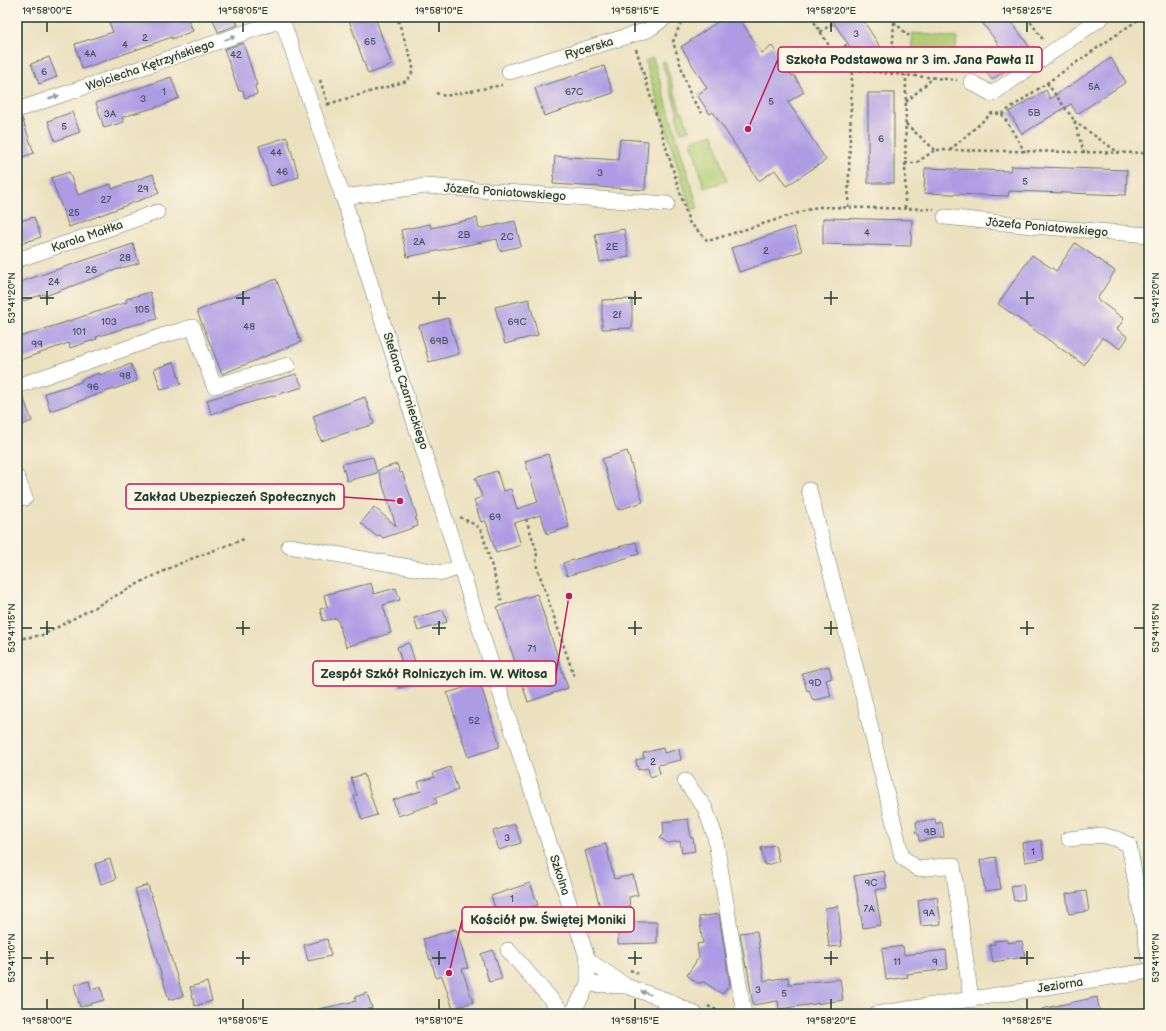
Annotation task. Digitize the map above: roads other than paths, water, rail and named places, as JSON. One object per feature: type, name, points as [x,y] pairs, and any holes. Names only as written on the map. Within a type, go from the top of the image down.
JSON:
[{"type":"street","name":"Rycerska","points":[[507,78],[648,30],[666,17]]},
{"type":"street","points":[[971,82],[992,94],[1102,17]]},
{"type":"street","name":"Wojciecha Kętrzyńskiego","points":[[17,110],[282,18]]},
{"type":"street","name":"Stefana Czarnieckiego","points":[[282,18],[343,197],[524,767]]},
{"type":"street","name":"Józefa Poniatowskiego","points":[[343,197],[426,186],[667,204]]},
{"type":"street","name":"Karola Małłka","points":[[17,260],[157,212]]},
{"type":"street","name":"Józefa Poniatowskiego","points":[[943,213],[1032,226],[1149,235]]},
{"type":"street","points":[[17,386],[162,336],[193,327],[214,386],[288,365]]},
{"type":"street","points":[[17,477],[24,498]]},
{"type":"street","points":[[809,490],[861,688],[902,857],[918,868],[953,865],[971,1000]]},
{"type":"street","points":[[289,546],[443,573],[460,567]]},
{"type":"street","name":"Szkolna","points":[[524,767],[588,960],[588,984]]},
{"type":"street","points":[[685,781],[705,808],[714,836],[744,1014]]},
{"type":"street","points":[[1069,839],[1102,835],[1117,839],[1129,846],[1149,957]]},
{"type":"street","points":[[508,950],[571,1013],[588,984],[626,986]]},
{"type":"street","points":[[588,960],[626,986],[664,1007],[701,1010]]},
{"type":"street","name":"Jeziorna","points":[[876,1014],[1149,971]]},
{"type":"place","name":"Szkoła Podstawowa nr 3 im. Jana Pawła II","points":[[748,129]]},
{"type":"place","name":"Zakład Ubezpieczeń Społecznych","points":[[400,501]]},
{"type":"place","name":"Zespół Szkół Rolniczych im. W. Witosa","points":[[569,596]]},
{"type":"place","name":"Kościół pw. Świętej Moniki","points":[[449,973]]}]
